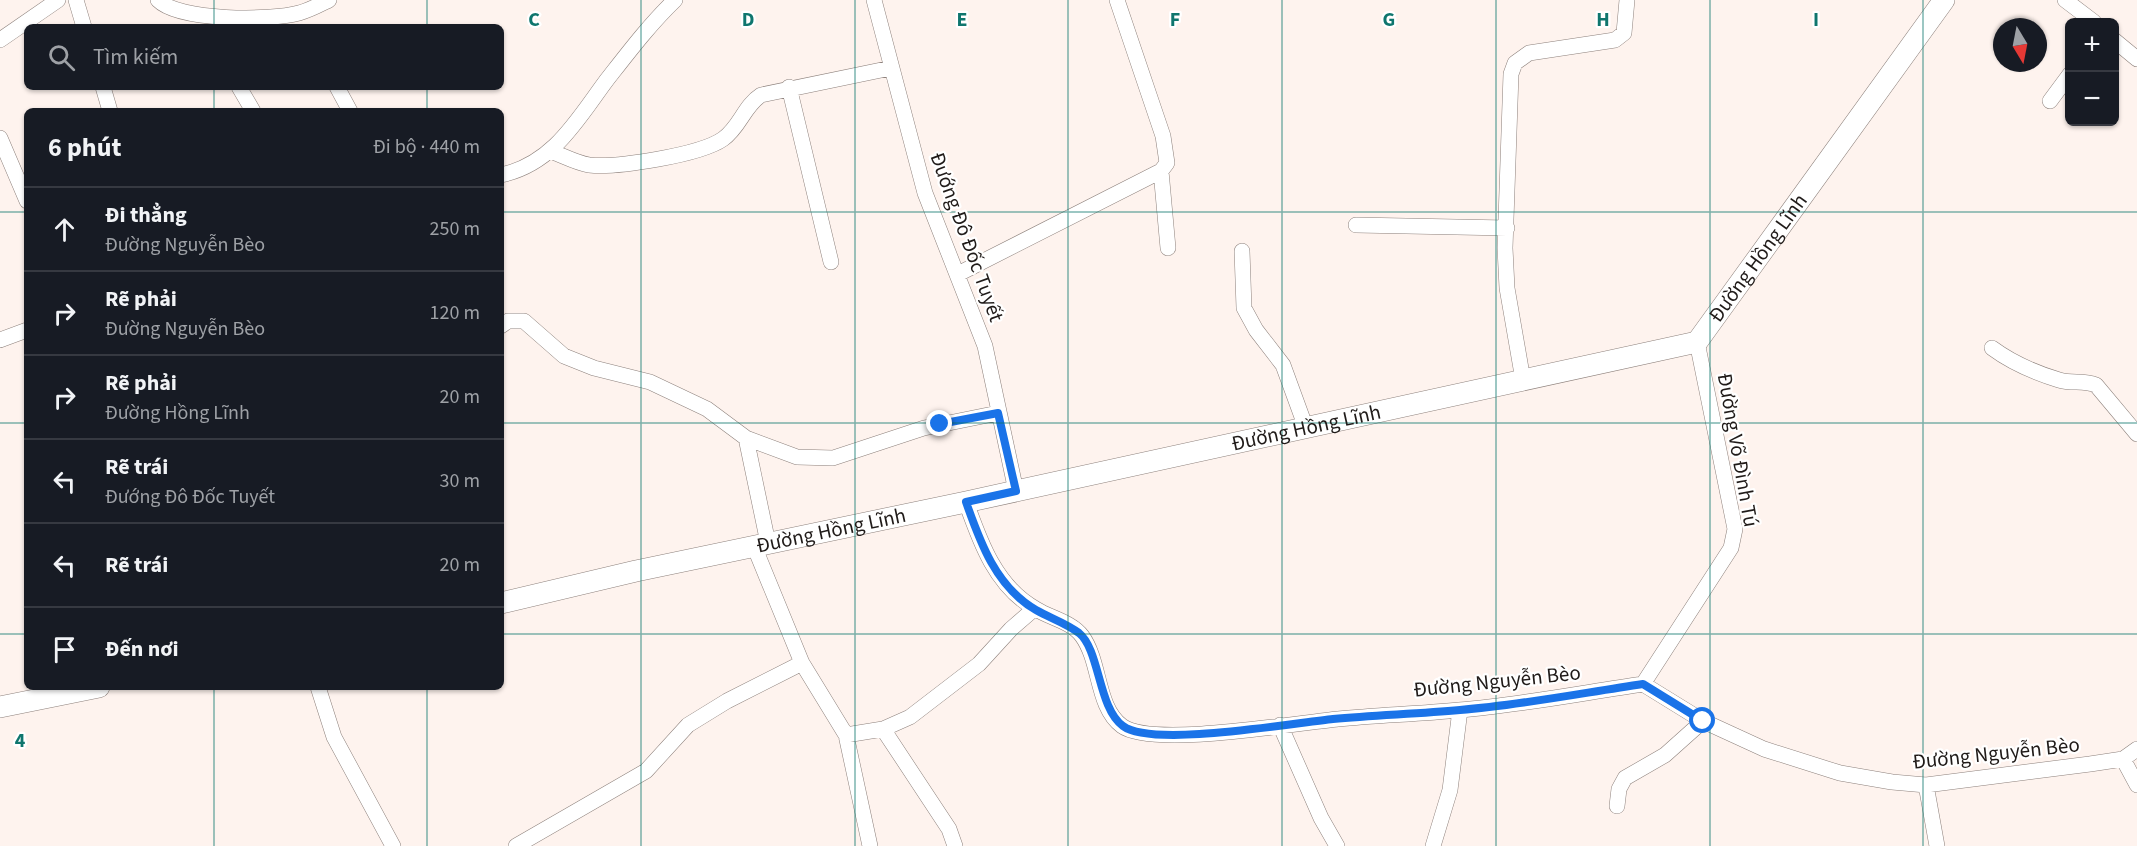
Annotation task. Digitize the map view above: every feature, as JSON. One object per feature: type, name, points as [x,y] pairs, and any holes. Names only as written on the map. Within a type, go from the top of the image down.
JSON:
[{"type":"street","points":[[0,40],[58,0]]},
{"type":"street","points":[[76,0],[83,24]]},
{"type":"street","points":[[158,0],[172,10],[199,21],[244,16],[300,20],[329,0]]},
{"type":"street","points":[[504,174],[529,164],[550,150],[575,127],[650,25],[675,0]]},
{"type":"street","name":"Đướng Đô Đốc Tuyết","points":[[874,0],[925,193],[985,346],[1016,491]]},
{"type":"street","points":[[958,274],[1161,171],[1167,163],[1163,136],[1117,0]]},
{"type":"street","points":[[1523,380],[1507,288],[1507,142],[1511,74],[1515,63],[1529,53],[1615,40],[1624,33],[1627,0]]},
{"type":"street","name":"Đường Hồng Lĩnh","points":[[504,602],[761,544],[966,502],[1697,342],[1944,0]]},
{"type":"street","points":[[2065,0],[2089,18]]},
{"type":"street","points":[[2119,43],[2137,59]]},
{"type":"street","points":[[550,150],[586,165],[604,165],[704,149],[730,133],[748,103],[761,95],[789,87],[891,68]]},
{"type":"street","points":[[2050,101],[2065,81]]},
{"type":"street","points":[[789,87],[831,262]]},
{"type":"street","points":[[104,90],[109,108]]},
{"type":"street","points":[[241,90],[251,108]]},
{"type":"street","points":[[339,90],[348,108]]},
{"type":"street","points":[[0,138],[24,194]]},
{"type":"street","points":[[1161,171],[1168,248]]},
{"type":"street","points":[[1356,225],[1508,228]]},
{"type":"street","points":[[1242,250],[1244,308],[1252,324],[1283,364],[1305,428]]},
{"type":"street","points":[[504,324],[508,321],[524,321],[564,356],[594,368],[650,382],[692,400],[746,438],[797,457],[833,458],[924,428],[998,413]]},
{"type":"street","points":[[0,340],[24,331]]},
{"type":"street","name":"Đường Võ Đình Tú","points":[[1643,684],[1731,548],[1735,529],[1697,342]]},
{"type":"street","points":[[1992,348],[2018,364],[2059,380],[2086,381],[2096,385],[2137,434]]},
{"type":"street","points":[[746,438],[761,544],[802,663],[846,735],[870,846]]},
{"type":"street","name":"Đường Nguyễn Bèo","points":[[966,502],[986,556],[1008,585],[1034,609],[1059,620],[1082,635],[1110,713],[1123,727],[1146,734],[1190,734],[1403,713],[1460,710],[1643,684],[1703,721],[1764,748],[1840,773],[1926,785],[2123,759],[2137,749]]},
{"type":"street","points":[[846,735],[883,729],[910,717],[979,664],[1011,629],[1034,609]]},
{"type":"street","points":[[516,846],[646,771],[688,725],[727,701],[802,663]]},
{"type":"street","points":[[0,707],[84,690]]},
{"type":"street","points":[[319,690],[334,737],[393,846]]},
{"type":"street","points":[[1433,846],[1450,790],[1460,710]]},
{"type":"street","points":[[1617,806],[1619,789],[1625,778],[1665,755],[1703,721]]},
{"type":"street","points":[[1280,725],[1320,818],[1336,846]]},
{"type":"street","points":[[883,729],[948,829],[955,846]]},
{"type":"street","points":[[2123,759],[2137,784]]},
{"type":"street","points":[[1926,785],[1937,846]]},
{"type":"route","points":[[940,424],[998,413],[1016,491],[966,502],[986,556],[1008,585],[1034,609],[1059,620],[1082,635],[1095,664],[1110,713],[1123,727],[1146,734],[1190,734],[1335,719],[1460,710],[1643,684],[1703,721]]}]
